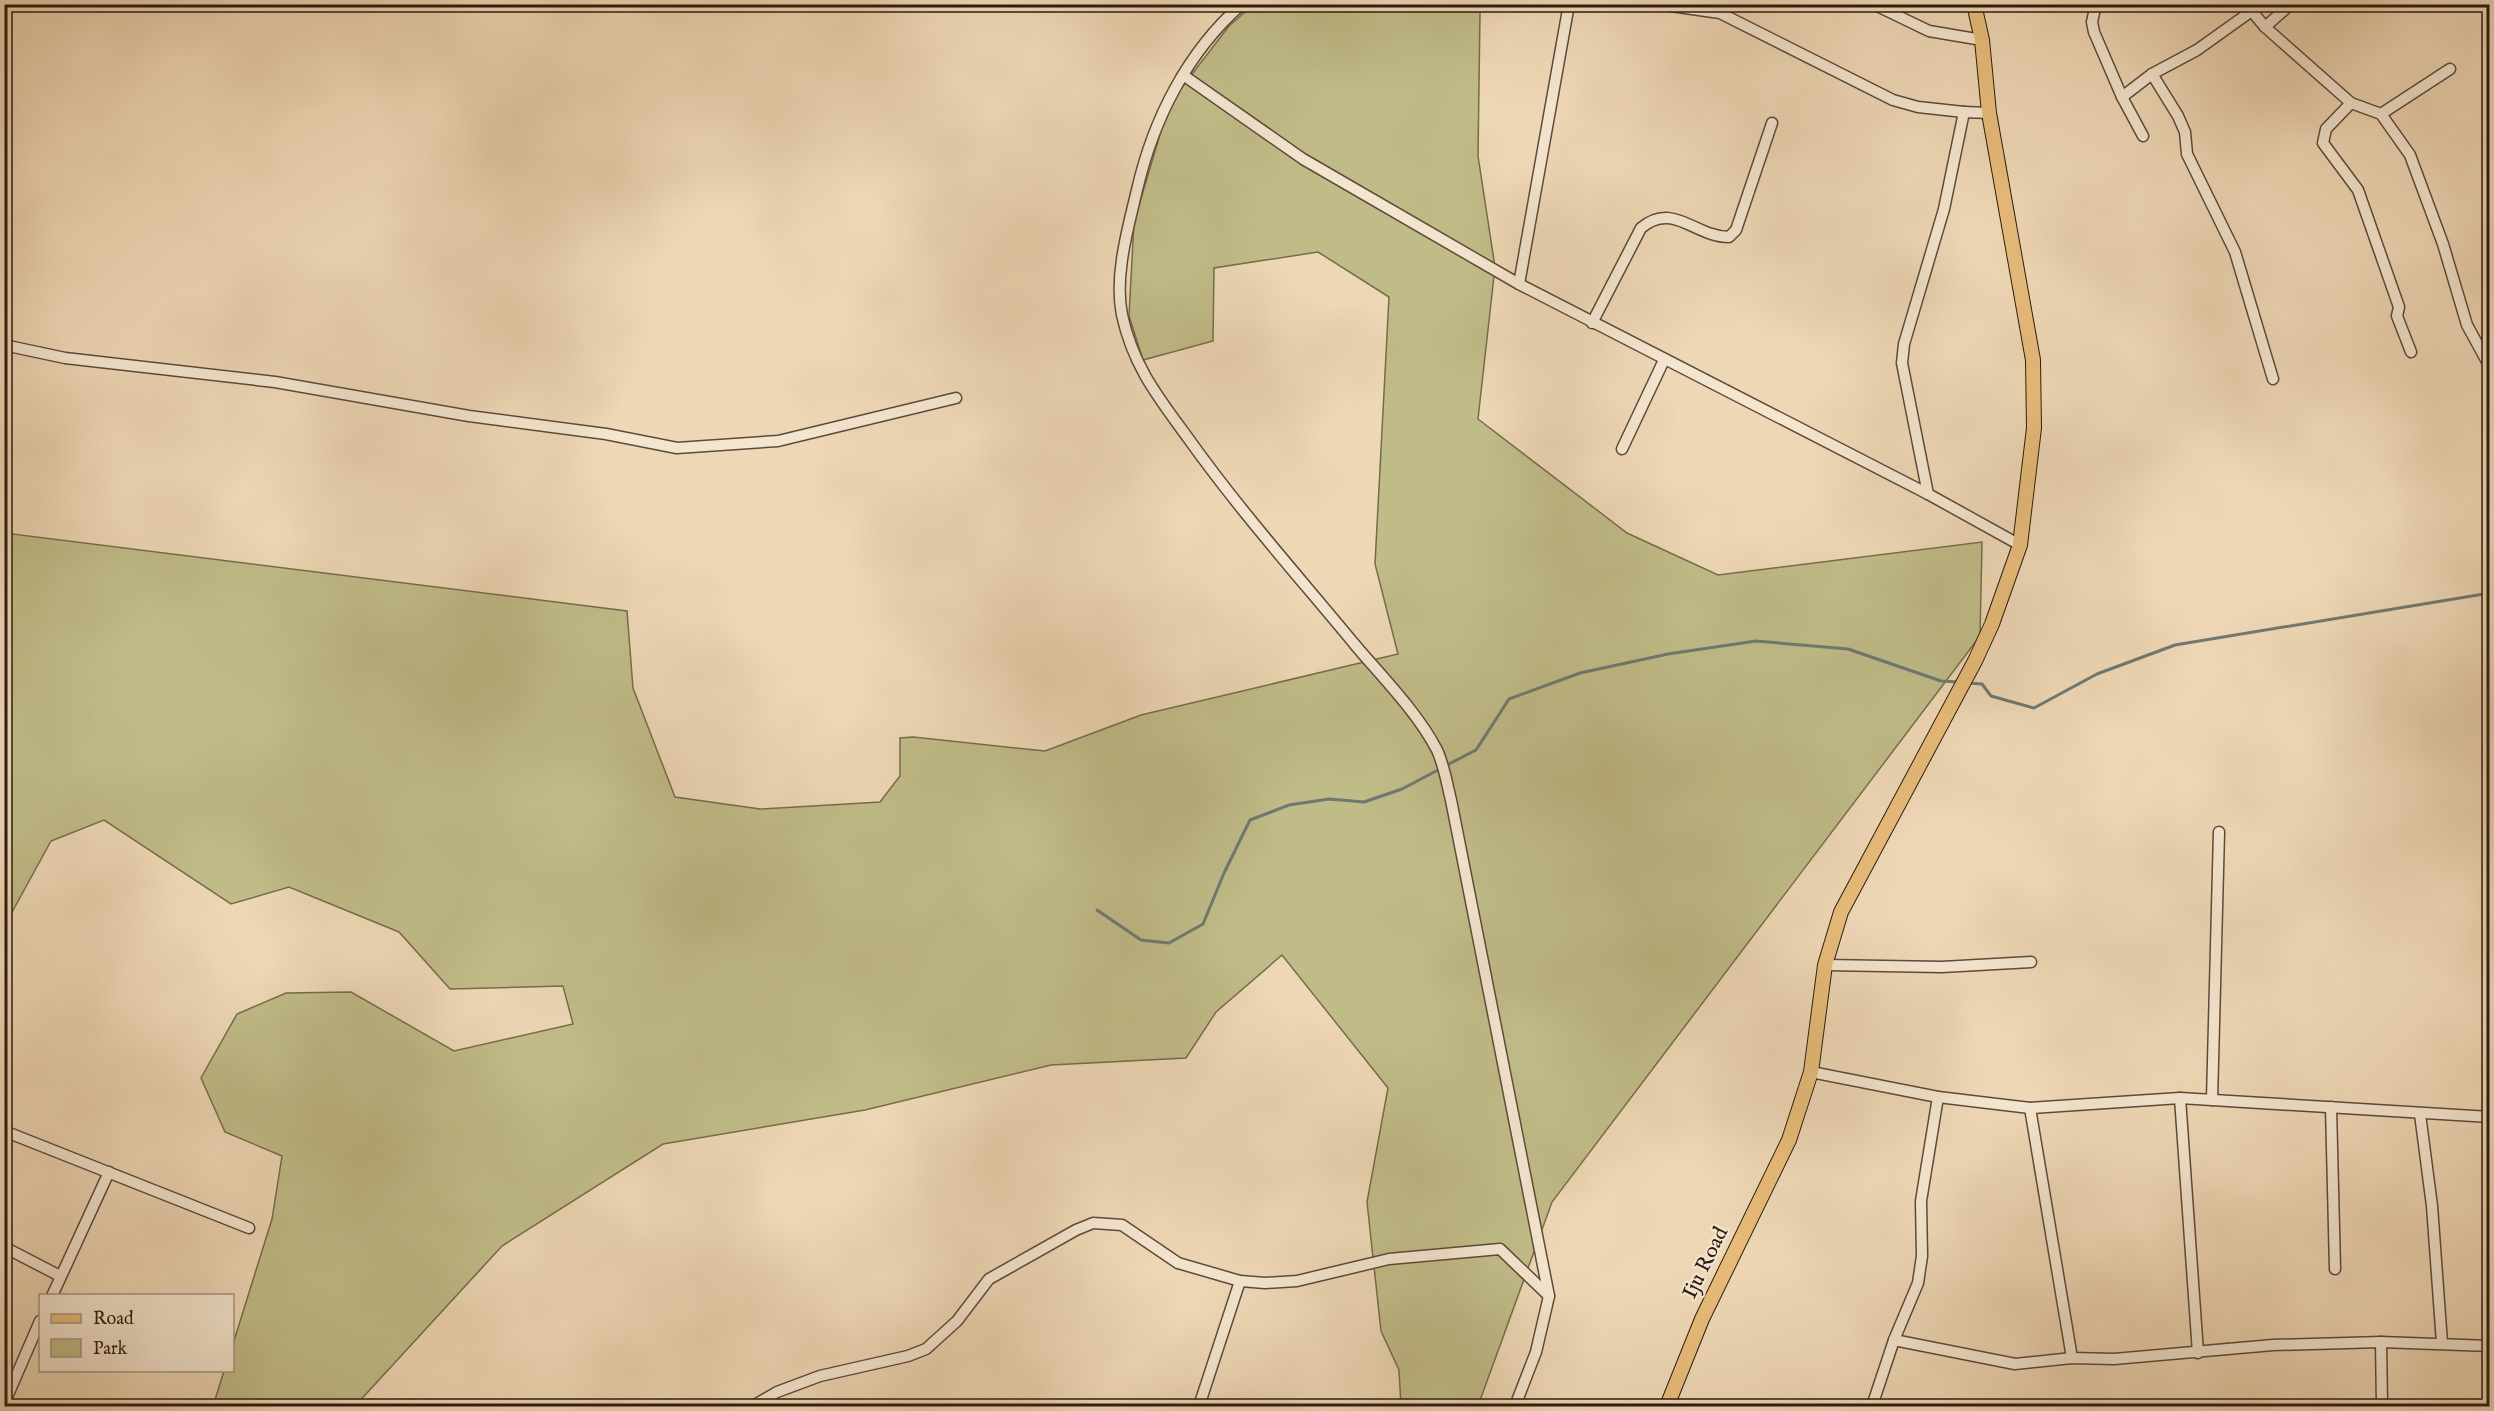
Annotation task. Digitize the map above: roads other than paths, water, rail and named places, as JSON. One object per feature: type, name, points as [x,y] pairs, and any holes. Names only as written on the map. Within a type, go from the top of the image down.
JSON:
[{"type":"main road","name":"Iju Road","points":[[1667,1407],[1702,1319],[1789,1140],[1811,1072],[1825,965],[1841,912],[1975,661],[1992,624],[2020,545],[2034,428],[2033,360],[1989,113],[1982,40],[1974,4]]},
{"type":"street","points":[[1242,4],[1206,43],[1183,75],[1152,136],[1143,162],[1124,255],[1120,295],[1122,315],[1142,374],[1224,489],[1407,707],[1437,751],[1451,800],[1550,1296],[1536,1352],[1515,1407]]},
{"type":"street","points":[[1519,284],[1569,4]]},
{"type":"street","points":[[1657,4],[1719,14],[1893,100],[1918,107],[1989,113]]},
{"type":"street","points":[[1873,4],[1929,31],[1982,40]]},
{"type":"street","points":[[2096,4],[2092,22],[2094,32],[2122,97],[2143,136]]},
{"type":"street","points":[[2265,27],[2291,4]]},
{"type":"street","points":[[2122,97],[2152,74],[2197,50],[2250,8],[2265,27],[2351,103],[2381,114],[2410,155],[2443,244],[2467,325],[2490,367]]},
{"type":"street","points":[[2381,114],[2450,69]]},
{"type":"street","points":[[2152,74],[2178,116],[2185,132],[2187,154],[2235,252],[2273,379]]},
{"type":"street","points":[[1183,75],[1303,159],[1519,284],[1928,494],[2020,545]]},
{"type":"street","points":[[2351,103],[2326,129],[2322,136],[2322,143],[2358,190],[2399,307],[2397,316],[2411,352]]},
{"type":"street","points":[[1928,494],[1902,363],[1904,344],[1944,208],[1964,112]]},
{"type":"street","points":[[1592,323],[1641,228],[1651,220],[1661,216],[1720,237],[1729,237],[1736,230],[1772,123]]},
{"type":"street","points":[[4,345],[65,358],[274,382],[469,416],[606,434],[677,448],[778,441],[956,398]]},
{"type":"street","points":[[1622,449],[1664,360]]},
{"type":"street","points":[[2212,1100],[2219,832]]},
{"type":"street","points":[[1825,965],[1942,967],[2031,962]]},
{"type":"street","points":[[1811,1072],[1938,1097],[2030,1108],[2180,1098],[2490,1117]]},
{"type":"street","points":[[1872,1407],[1894,1340],[1918,1283],[1922,1256],[1921,1201],[1938,1097]]},
{"type":"street","points":[[2180,1098],[2198,1353]]},
{"type":"street","points":[[2331,1107],[2335,1269]]},
{"type":"street","points":[[2030,1108],[2072,1358]]},
{"type":"street","points":[[2420,1114],[2432,1206],[2442,1343]]},
{"type":"street","points":[[4,1131],[249,1228]]},
{"type":"street","points":[[53,1294],[109,1172]]},
{"type":"street","points":[[753,1407],[777,1392],[820,1376],[908,1356],[926,1349],[957,1321],[989,1279],[1076,1230],[1094,1223],[1122,1225],[1178,1263],[1240,1281],[1264,1283],[1297,1281],[1389,1259],[1500,1250],[1550,1296]]},
{"type":"street","points":[[4,1247],[60,1276]]},
{"type":"street","points":[[1198,1407],[1240,1281]]},
{"type":"street","points":[[4,1404],[39,1323]]},
{"type":"street","points":[[1894,1340],[2015,1364],[2072,1358],[2114,1359],[2198,1353],[2272,1345],[2381,1342],[2490,1346]]},
{"type":"street","points":[[2381,1342],[2382,1407]]},
{"type":"waterway","points":[[1967,683],[1982,684],[1991,696],[2034,708],[2097,674],[2175,645],[2490,593]]},
{"type":"waterway","points":[[1445,766],[1476,750],[1509,699],[1580,673],[1668,654],[1756,641],[1848,649],[1941,681],[1958,682]]},
{"type":"waterway","points":[[1097,910],[1141,940],[1169,943],[1203,924],[1224,873],[1250,820],[1289,805],[1329,799],[1364,802],[1402,789],[1440,769]]}]
